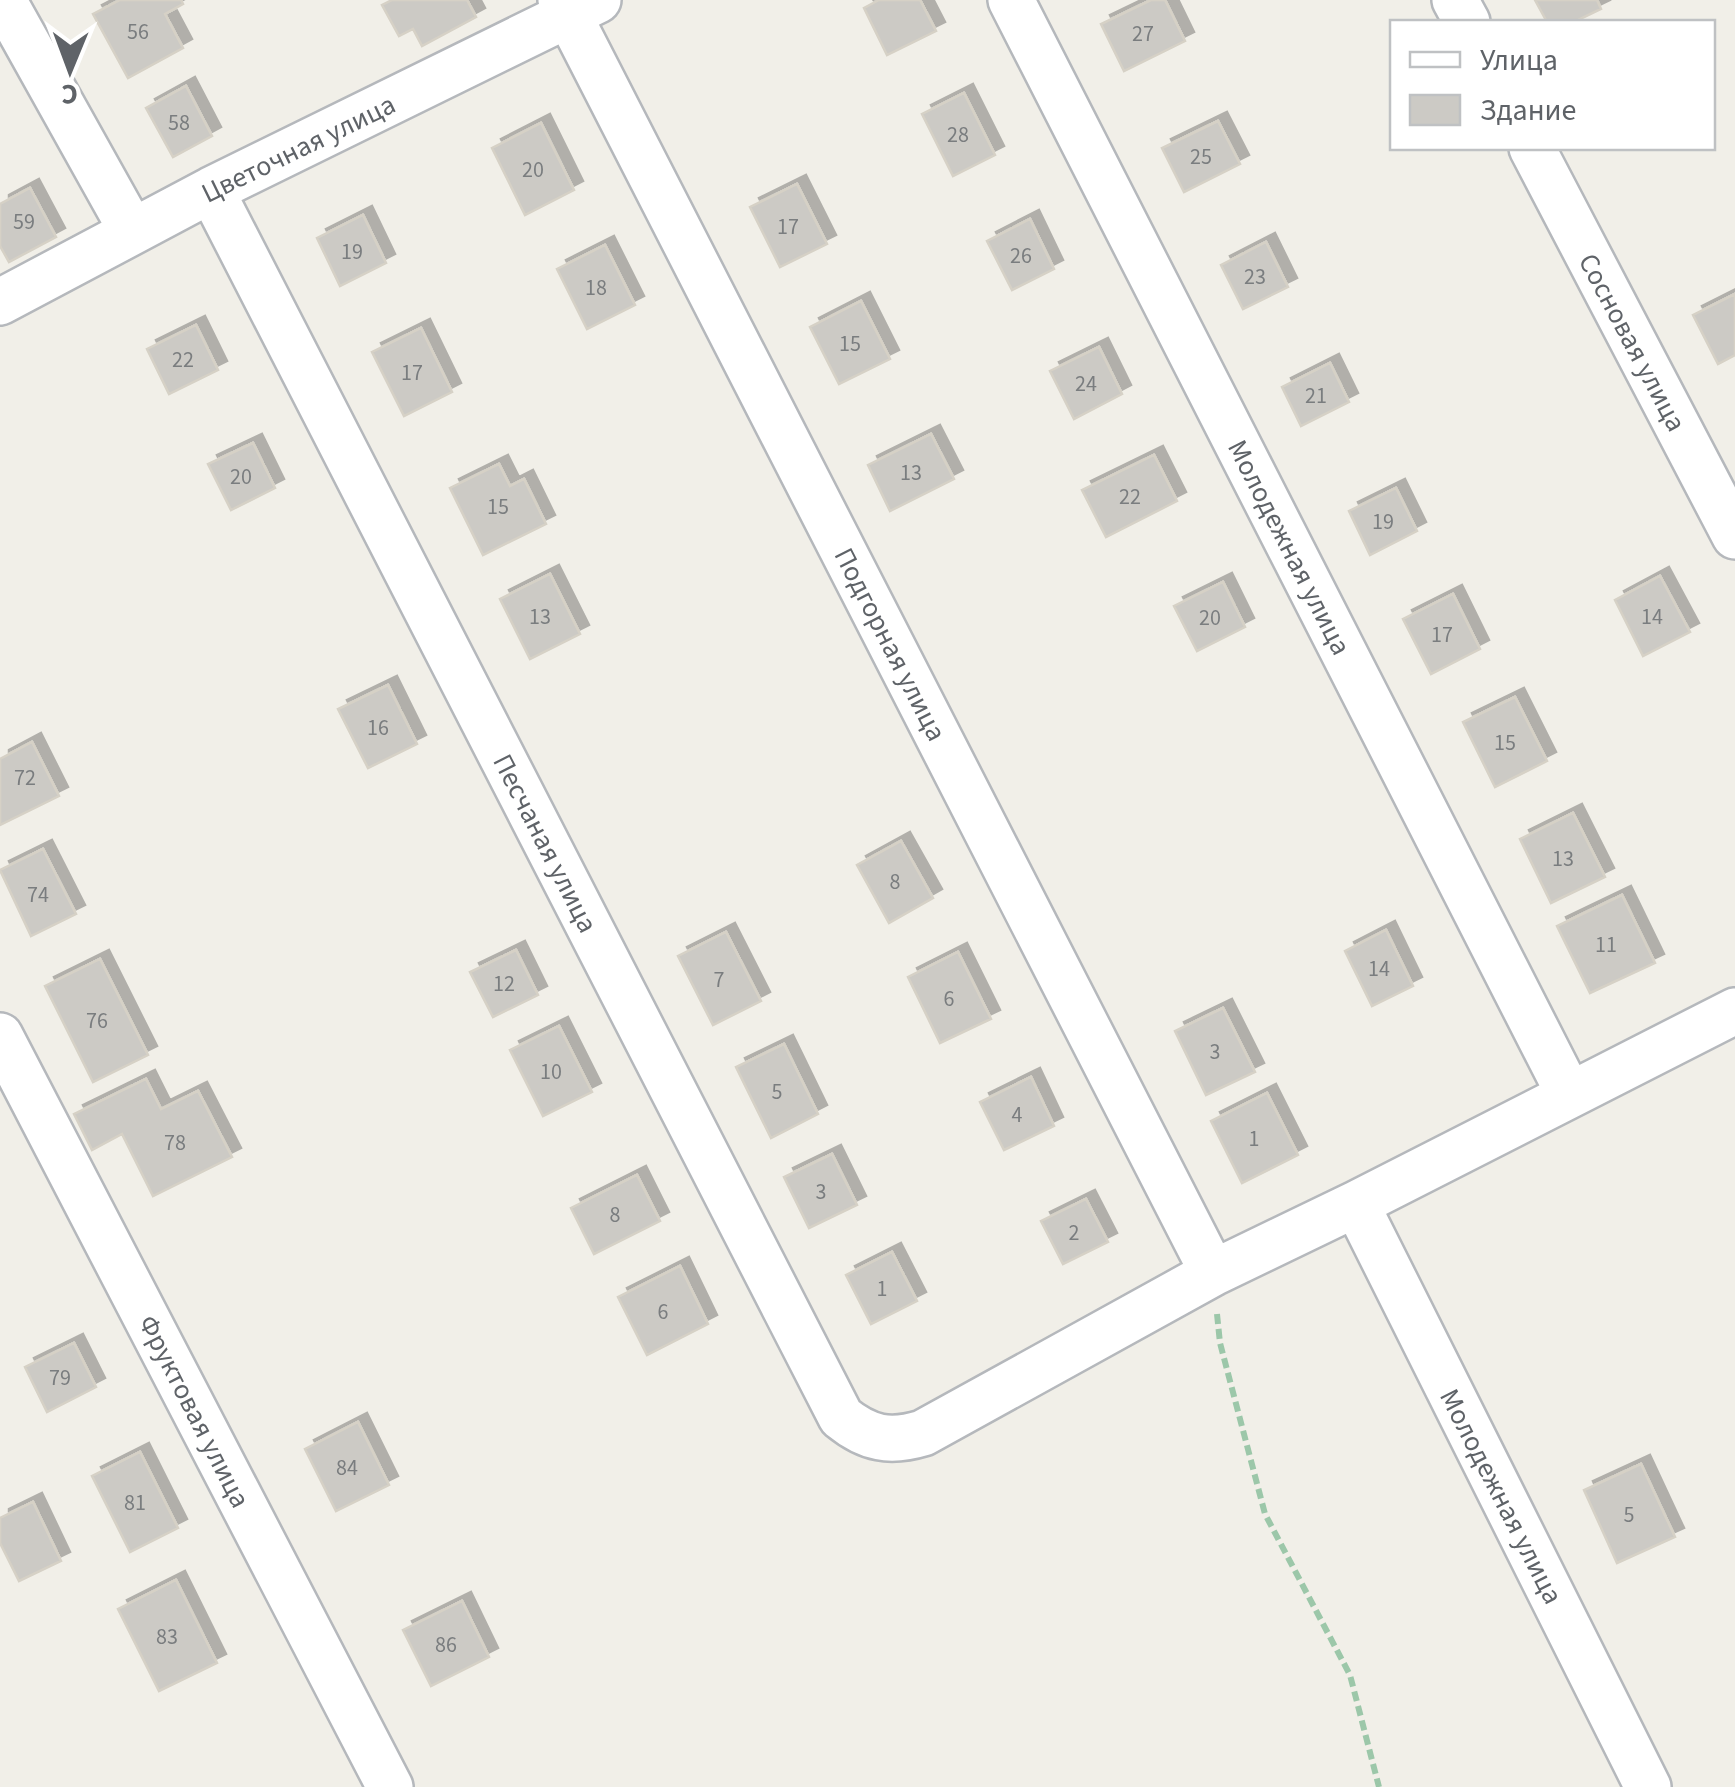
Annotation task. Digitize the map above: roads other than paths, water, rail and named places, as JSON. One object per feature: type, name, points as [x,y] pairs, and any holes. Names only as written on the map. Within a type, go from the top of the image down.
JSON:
[{"type":"street","points":[[3,0],[132,231]]},
{"type":"street","name":"Молодежная улица","points":[[1012,0],[1569,1094]]},
{"type":"street","name":"Цветочная улица","points":[[0,302],[576,5]]},
{"type":"street","name":"Подгорная улица","points":[[576,5],[1213,1273]]},
{"type":"street","name":"Сосновая улица","points":[[1533,150],[1735,536]]},
{"type":"street","name":"Песчаная улица","points":[[211,190],[841,1417],[857,1430],[879,1439],[900,1440],[923,1433],[1213,1273]]},
{"type":"street","points":[[1213,1273],[1735,1012]]},
{"type":"street","name":"Фруктовая улица","points":[[0,1036],[384,1785]]},
{"type":"street","name":"Молодежная улица","points":[[1356,1204],[1648,1787]]}]
